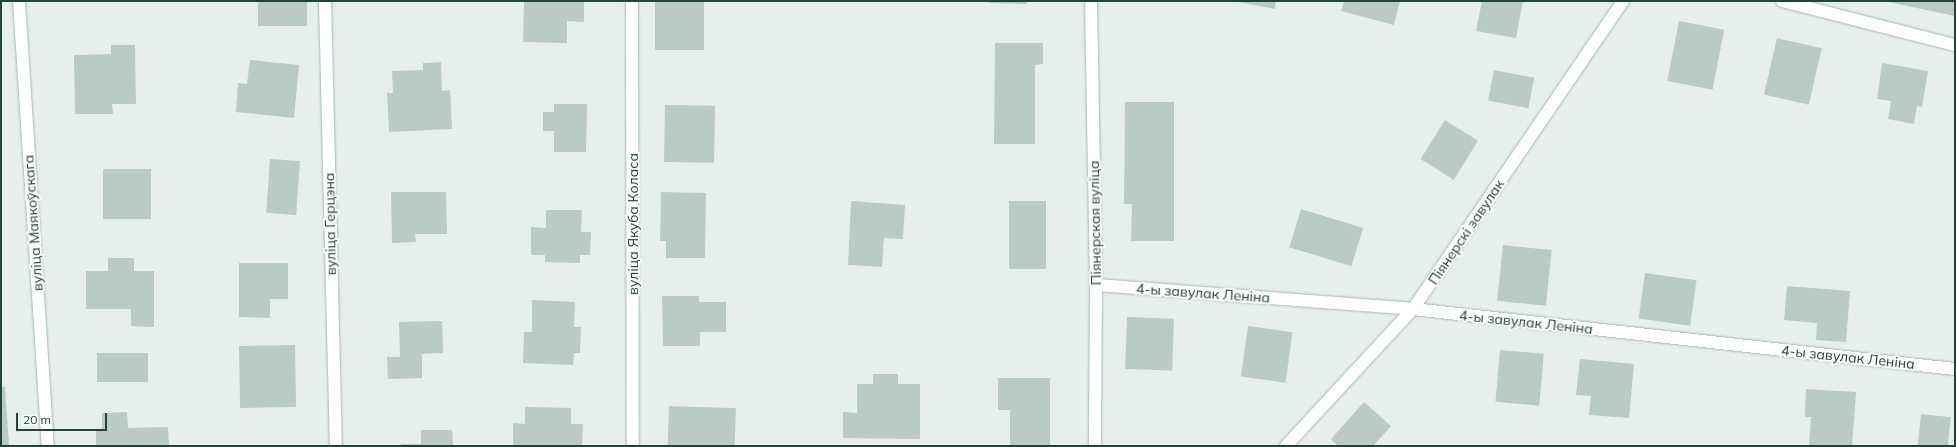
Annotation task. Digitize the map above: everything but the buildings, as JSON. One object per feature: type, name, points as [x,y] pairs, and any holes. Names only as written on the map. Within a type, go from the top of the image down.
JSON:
[{"type":"street","name":"вуліца Маякоўскага","points":[[19,1],[48,446]]},
{"type":"street","name":"вуліца Герцэна","points":[[325,1],[336,446]]},
{"type":"street","name":"вуліца Якуба Коласа","points":[[632,1],[633,446]]},
{"type":"street","name":"Піянерская вуліца","points":[[1090,1],[1096,285],[1095,446]]},
{"type":"street","name":"Піянерскі завулак","points":[[1286,446],[1413,309],[1623,1]]},
{"type":"street","points":[[1782,1],[1955,45]]},
{"type":"street","name":"4-ы завулак Леніна","points":[[1096,285],[1413,309],[1955,369]]}]
